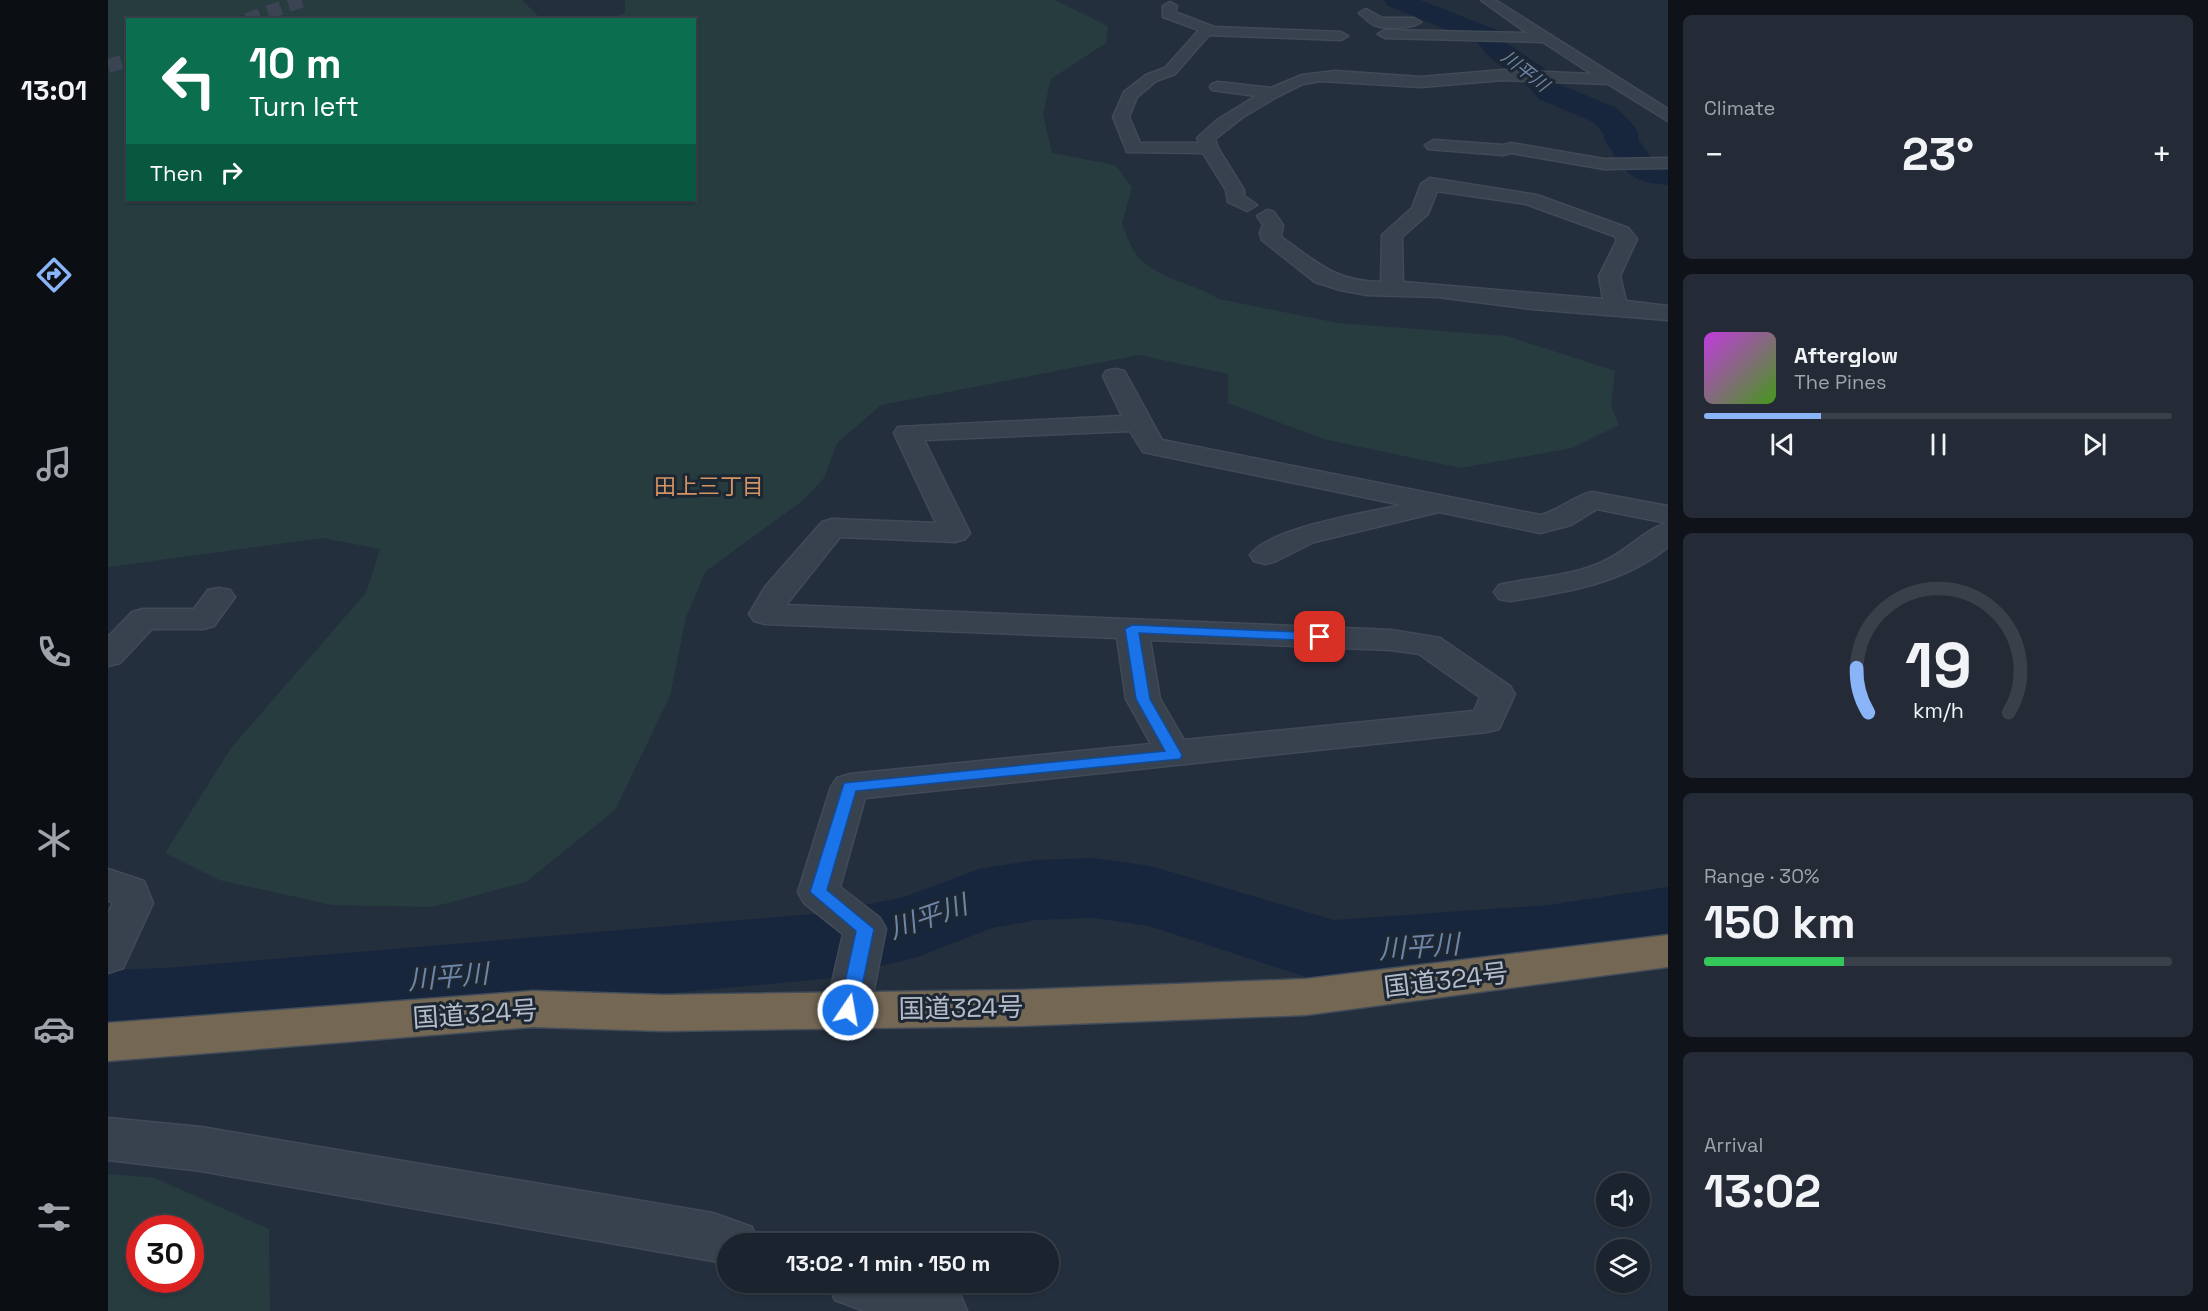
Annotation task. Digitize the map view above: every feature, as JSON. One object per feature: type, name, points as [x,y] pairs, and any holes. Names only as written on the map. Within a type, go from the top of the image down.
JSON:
[{"type":"highway","name":"国道324号","points":[[108,1042],[533,1009],[664,1013],[1019,1008],[1306,997],[1668,951]]},
{"type":"street","points":[[1487,0],[1522,25],[1548,39],[1668,116]]},
{"type":"street","points":[[1187,2],[1165,4],[1168,14],[1208,28],[1170,71],[1151,78],[1130,96],[1121,117],[1133,148],[1209,148]]},
{"type":"street","points":[[1366,13],[1379,22],[1452,22],[1484,36]]},
{"type":"street","points":[[1205,31],[1343,38]]},
{"type":"street","points":[[1385,34],[1548,39]]},
{"type":"street","points":[[1361,62],[1372,84]]},
{"type":"street","points":[[1482,62],[1500,75]]},
{"type":"street","points":[[1247,205],[1235,198],[1235,190],[1209,148],[1206,138],[1211,129],[1276,93],[1309,78],[1358,77],[1372,84],[1500,75],[1613,80]]},
{"type":"street","points":[[1218,87],[1276,93]]},
{"type":"street","points":[[1434,145],[1503,150],[1511,148],[1604,164],[1668,163]]},
{"type":"street","points":[[1392,289],[1392,235],[1421,210],[1430,184],[1530,199],[1621,232],[1627,239],[1622,254],[1609,272],[1609,286],[1617,306]]},
{"type":"street","points":[[1267,216],[1273,225],[1272,240],[1323,278],[1340,284],[1392,289],[1431,280],[1532,302],[1617,306],[1668,313]]},
{"type":"street","points":[[1115,376],[1152,446],[1540,524],[1561,519],[1592,500],[1668,515]]},
{"type":"street","points":[[848,1010],[865,929],[818,892],[850,786],[1175,755],[1487,721],[1498,694],[1428,645],[1391,640],[765,614],[776,594],[832,528],[956,533],[908,433],[1138,423]]},
{"type":"street","points":[[1265,555],[1304,536],[1438,504]]},
{"type":"street","points":[[1510,592],[1587,579],[1616,569],[1644,552],[1668,531]]},
{"type":"street","points":[[108,656],[143,619],[203,619],[219,597]]},
{"type":"street","points":[[1132,629],[1143,699],[1175,755]]},
{"type":"street","points":[[108,884],[130,892],[133,903],[108,956]]},
{"type":"street","points":[[108,1139],[201,1149],[717,1238]]},
{"type":"street","points":[[886,1293],[940,1311]]},
{"type":"green space","points":[[108,0],[522,0],[538,16],[549,18],[126,18],[126,201],[696,201],[696,18],[611,18],[625,13],[625,0],[1055,0],[1108,26],[1106,43],[1051,79],[1043,114],[1052,153],[1115,165],[1132,187],[1122,224],[1136,254],[1153,269],[1219,299],[1338,323],[1507,336],[1615,371],[1611,406],[1619,425],[1572,448],[1461,468],[1323,439],[1228,403],[1228,374],[1139,355],[881,405],[837,443],[824,478],[801,502],[706,571],[686,617],[670,696],[615,810],[526,882],[433,907],[332,905],[219,880],[165,853],[231,748],[366,593],[380,549],[323,538],[108,567]]},
{"type":"green space","points":[[108,1174],[155,1178],[269,1229],[270,1311],[108,1311]]},
{"type":"waterway","name":"川平川","points":[[1397,0],[1487,36],[1497,49],[1540,80],[1550,92],[1605,115],[1621,132],[1621,139],[1638,165],[1656,173],[1668,174]]},
{"type":"waterway","name":"川平川","points":[[108,1006],[165,1004],[824,946],[915,926],[979,900],[1036,890],[1093,888],[1151,896],[1334,953],[1548,937],[1668,918]]},
{"type":"tunnel","points":[[253,18],[303,0]]},
{"type":"tunnel","points":[[108,66],[126,61]]},
{"type":"district","name":"田上三丁目","points":[[709,486]]},
{"type":"route","points":[[848,1010],[865,929],[818,892],[850,786],[1175,755],[1143,699],[1132,629],[1320,637]]}]
